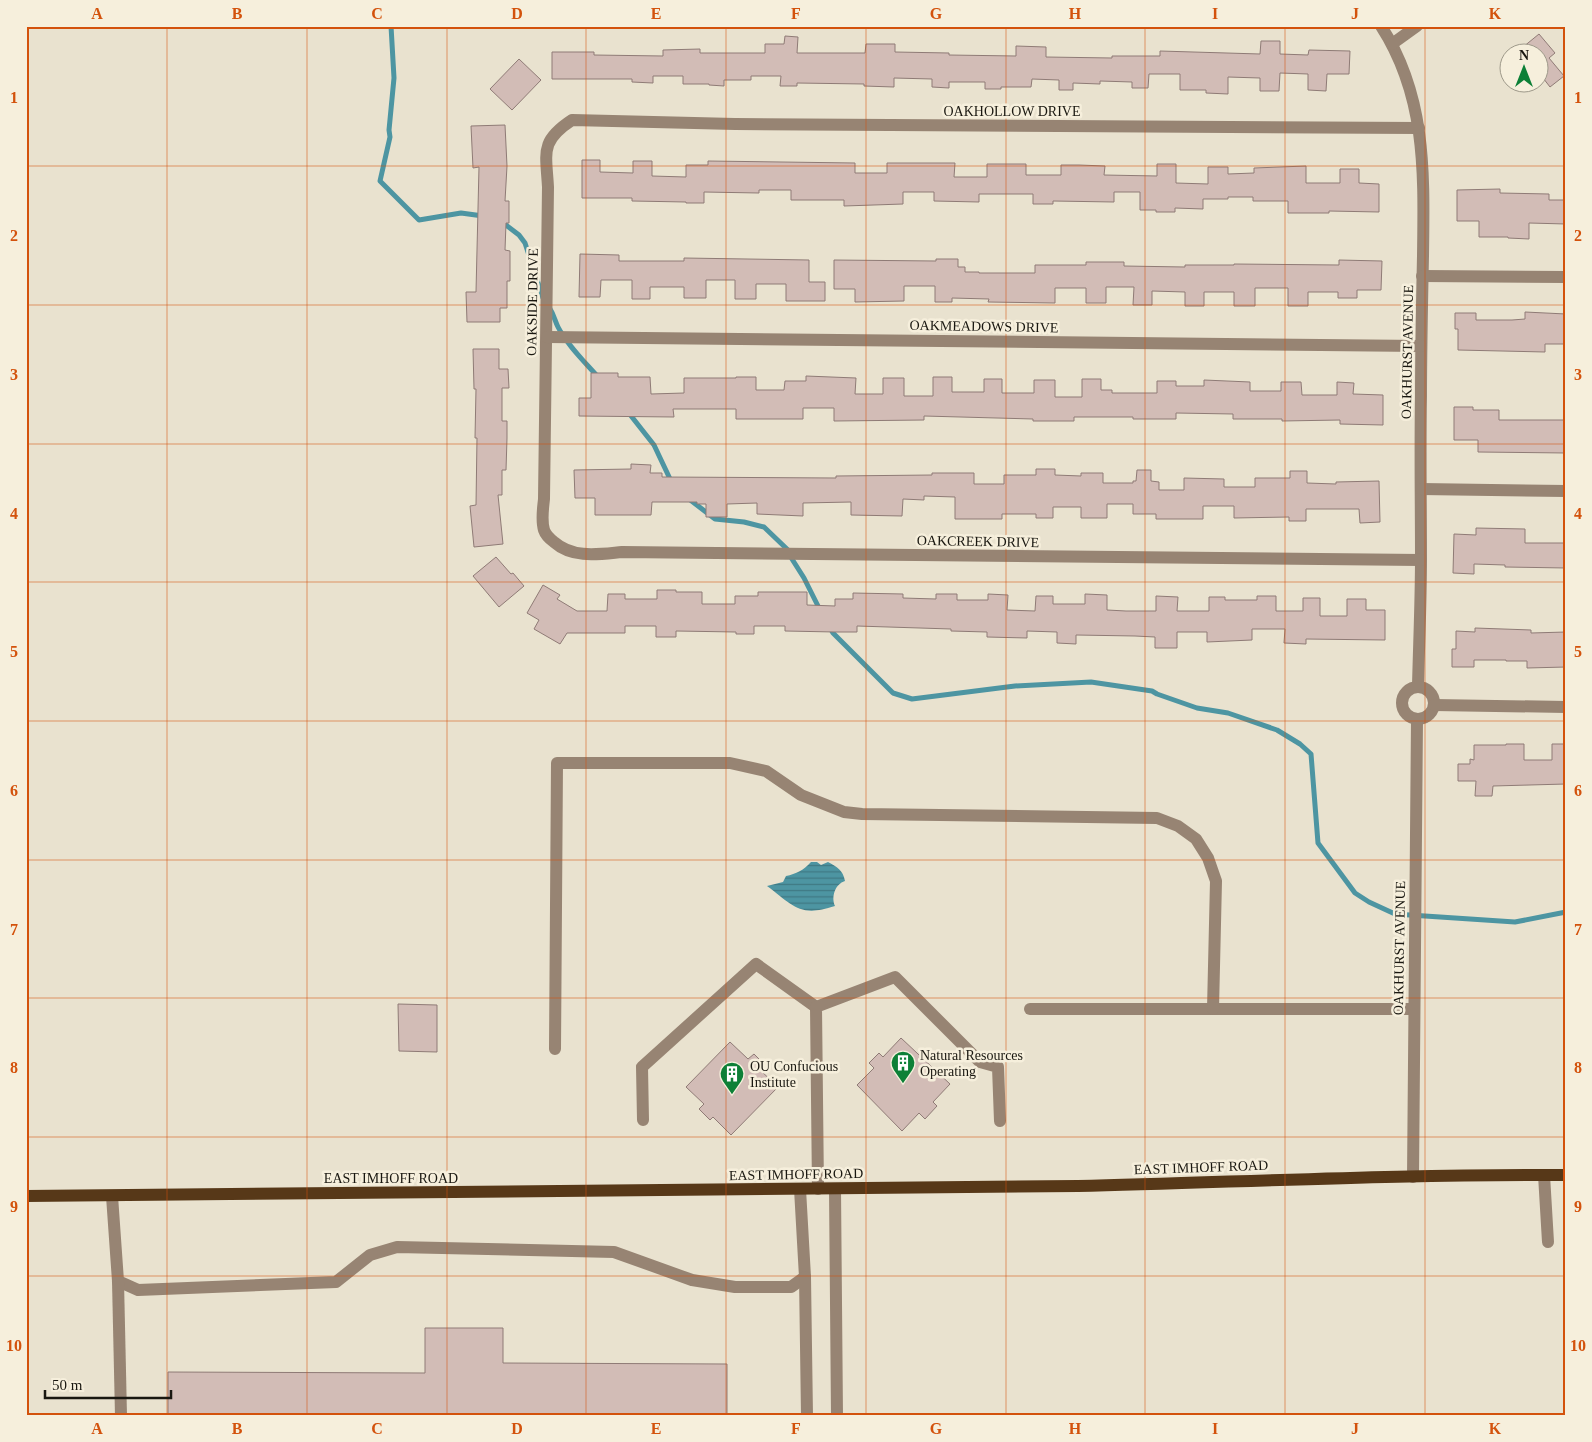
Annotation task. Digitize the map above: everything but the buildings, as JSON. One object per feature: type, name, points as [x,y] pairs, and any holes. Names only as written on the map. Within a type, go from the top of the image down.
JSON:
[{"type":"main road","name":"EAST IMHOFF ROAD","points":[[26,1196],[1080,1186],[1566,1175]]},
{"type":"street","name":"OAKHURST AVENUE","points":[[1381,26],[1392,44],[1408,81],[1416,106],[1422,152],[1421,560],[1418,686]]},
{"type":"street","points":[[1392,44],[1417,26]]},
{"type":"street","name":"OAKSIDE DRIVE","points":[[544,529],[548,335],[548,187],[546,151],[548,143],[559,129],[572,120],[606,121]]},
{"type":"street","name":"OAKHOLLOW DRIVE","points":[[606,121],[975,126],[1419,128]]},
{"type":"street","points":[[1422,276],[1566,277]]},
{"type":"street","name":"OAKMEADOWS DRIVE","points":[[548,335],[579,338],[1421,346]]},
{"type":"street","points":[[1421,489],[1566,491]]},
{"type":"street","name":"OAKCREEK DRIVE","points":[[544,529],[547,536],[557,545],[578,553],[1421,560]]},
{"type":"street","points":[[1418,686],[1430,692],[1434,698],[1434,705],[1429,715],[1417,720],[1405,714],[1401,702],[1406,690],[1418,686]]},
{"type":"street","points":[[1434,705],[1566,707]]},
{"type":"street","name":"OAKHURST AVENUE","points":[[1413,1177],[1417,720]]},
{"type":"street","points":[[555,1048],[557,763],[730,764],[766,771],[801,795],[844,812],[862,814],[1157,818],[1171,823],[1196,839],[1208,858],[1216,881],[1213,1009]]},
{"type":"street","points":[[642,1120],[642,1067],[756,964],[816,1007]]},
{"type":"street","points":[[816,1007],[895,977],[980,1062],[998,1067],[1000,1121]]},
{"type":"street","points":[[816,1007],[818,1189]]},
{"type":"street","points":[[1030,1009],[1414,1009]]},
{"type":"street","points":[[1544,1175],[1548,1242]]},
{"type":"street","points":[[800,1189],[805,1277],[807,1416]]},
{"type":"street","points":[[836,1189],[837,1416]]},
{"type":"street","points":[[112,1196],[118,1280],[121,1416]]},
{"type":"street","points":[[118,1280],[138,1290],[336,1282],[370,1255],[398,1247],[614,1252],[692,1280],[735,1287],[791,1287],[805,1277]]},
{"type":"water","points":[[811,862],[817,862],[821,865],[828,862],[837,867],[843,874],[845,881],[836,888],[834,895],[835,906],[813,911],[797,908],[767,886],[783,882],[786,876],[800,871]]},
{"type":"waterway","points":[[391,26],[394,78],[390,137],[380,181],[419,220],[461,213],[483,216]]},
{"type":"waterway","points":[[502,222],[519,235],[525,243],[543,298]]},
{"type":"waterway","points":[[550,309],[566,341],[598,377]]},
{"type":"waterway","points":[[628,412],[654,445],[671,481]]},
{"type":"waterway","points":[[689,499],[715,519],[744,522],[764,527],[789,551],[820,610]]},
{"type":"waterway","points":[[829,626],[833,633],[893,693],[912,699],[1015,686],[1091,682],[1152,691],[1197,708],[1228,713],[1277,730],[1300,744],[1311,754],[1318,843],[1355,893],[1369,902],[1395,914],[1515,922],[1566,912]]},
{"type":"place","name":"Natural Resources Operating","points":[[903,1084]]},
{"type":"place","name":"OU Confucious Institute","points":[[732,1095]]}]
